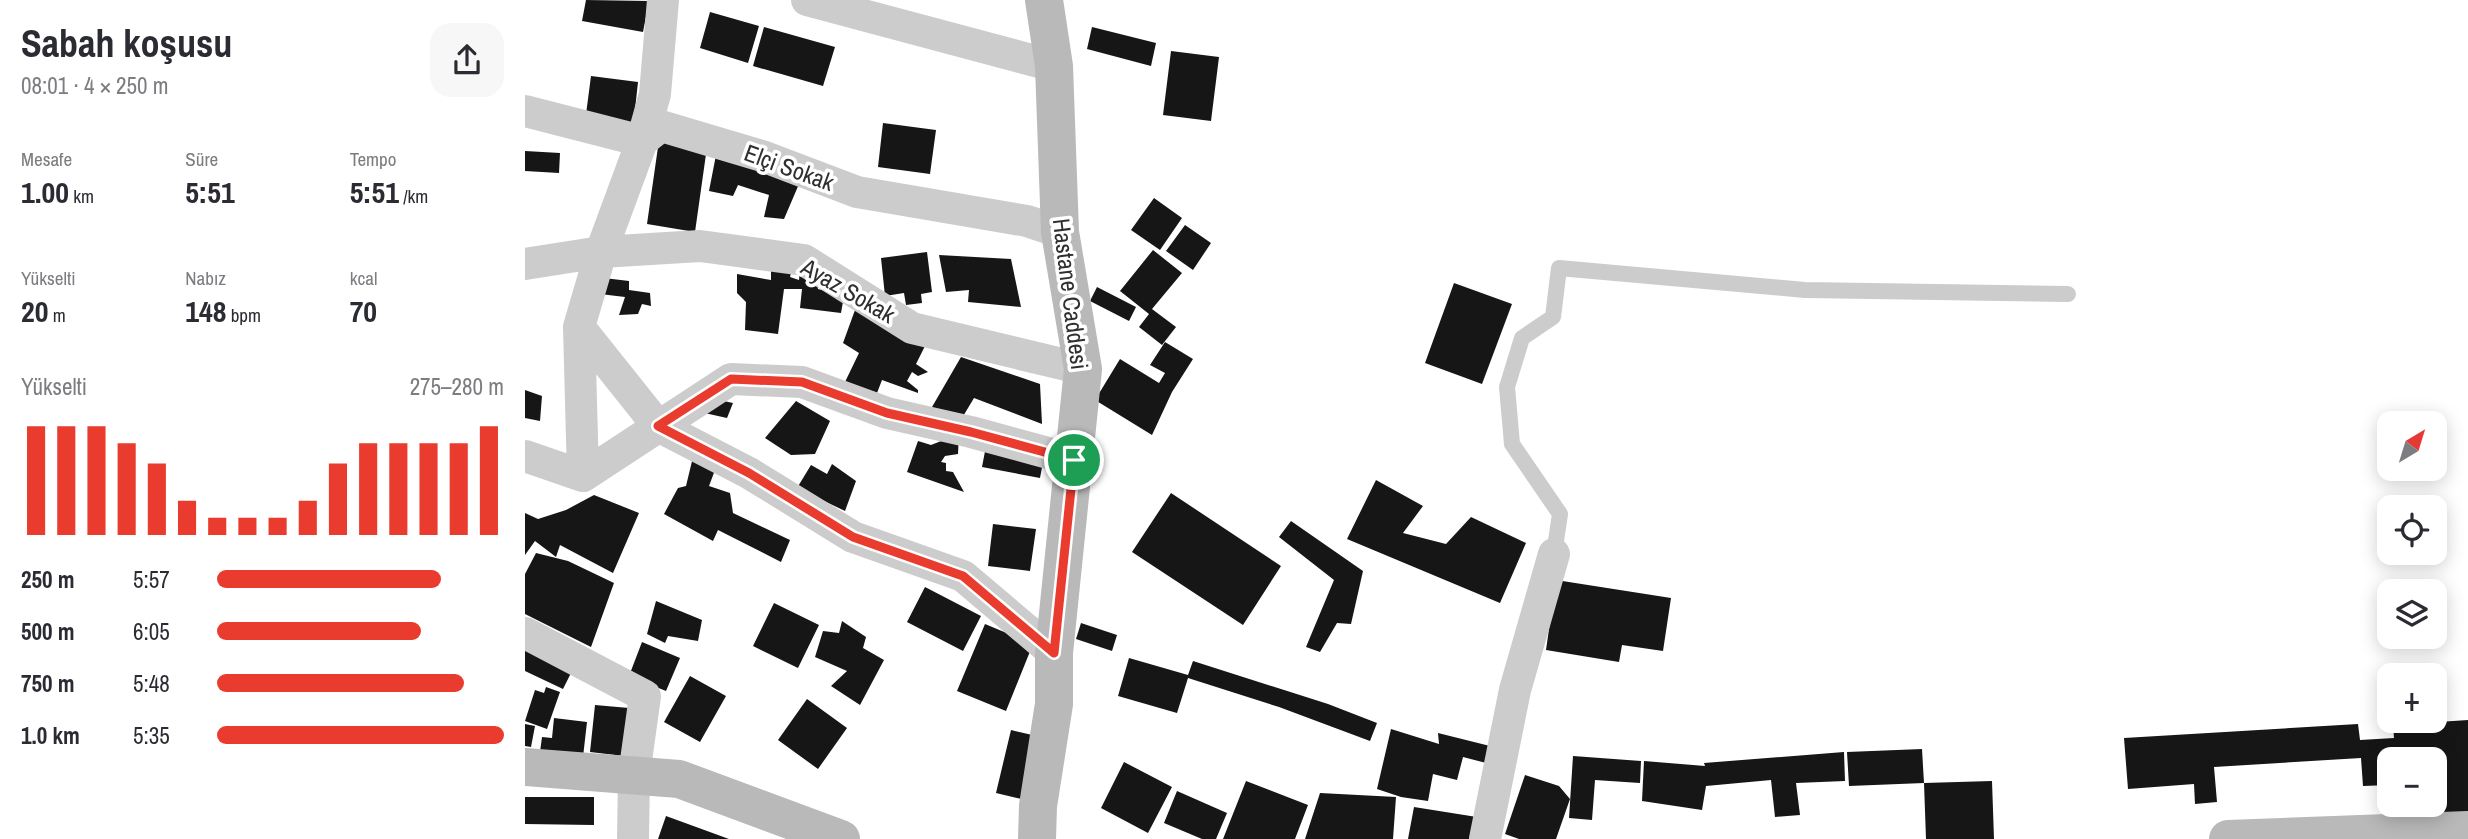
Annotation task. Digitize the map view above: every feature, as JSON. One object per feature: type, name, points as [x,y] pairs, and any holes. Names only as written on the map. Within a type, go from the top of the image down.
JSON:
[{"type":"street","points":[[583,476],[579,327],[601,252],[642,141],[655,93],[663,0]]},
{"type":"street","points":[[807,0],[1054,66]]},
{"type":"street","name":"Hastane Caddesi","points":[[1037,839],[1038,806],[1054,704],[1054,653],[1083,369],[1060,232],[1054,66],[1044,0]]},
{"type":"street","points":[[525,111],[642,141]]},
{"type":"street","name":"Elçi Sokak","points":[[642,141],[661,127],[762,156],[856,192],[1027,221],[1060,232]]},
{"type":"street","name":"Ayaz Sokak","points":[[525,264],[601,252],[700,246],[804,260],[912,328],[1083,369]]},
{"type":"street","points":[[579,327],[658,426],[749,473],[853,537],[963,576],[1054,653]]},
{"type":"street","points":[[583,476],[731,379],[802,382],[887,413],[1074,460]]},
{"type":"street","points":[[525,456],[583,476]]},
{"type":"street","points":[[1485,839],[1514,690],[1554,554]]},
{"type":"street","points":[[525,633],[645,696],[634,775],[633,839]]},
{"type":"street","points":[[525,767],[679,779],[841,839]]},
{"type":"street","points":[[2228,839],[2468,830]]},
{"type":"lane","points":[[1554,554],[1560,514],[1512,444],[1507,387],[1522,338],[1553,317],[1559,268],[1805,290],[2068,294]]},
{"type":"building","points":[[586,0],[649,1],[643,32],[582,21]]},
{"type":"building","points":[[710,12],[759,26],[748,63],[700,48]]},
{"type":"building","points":[[764,27],[835,47],[823,86],[753,66]]},
{"type":"building","points":[[1092,27],[1156,43],[1151,66],[1087,49]]},
{"type":"building","points":[[1171,51],[1219,57],[1211,121],[1163,115]]},
{"type":"building","points":[[591,76],[638,82],[633,128],[585,122]]},
{"type":"building","points":[[883,123],[936,130],[930,174],[878,167]]},
{"type":"building","points":[[659,140],[707,147],[695,232],[647,224]]},
{"type":"building","points":[[525,151],[560,153],[559,173],[525,171]]},
{"type":"building","points":[[716,155],[799,184],[784,219],[764,217],[769,195],[738,185],[733,196],[709,191]]},
{"type":"building","points":[[1154,198],[1182,218],[1160,250],[1131,230]]},
{"type":"building","points":[[1185,225],[1211,243],[1193,270],[1166,251]]},
{"type":"building","points":[[1153,250],[1182,273],[1152,309],[1176,327],[1162,345],[1139,327],[1149,314],[1120,291]]},
{"type":"building","points":[[927,252],[932,292],[921,294],[922,303],[906,305],[904,293],[885,296],[881,258]]},
{"type":"building","points":[[939,255],[1011,259],[1021,307],[968,302],[969,290],[946,292]]},
{"type":"building","points":[[793,266],[790,277],[799,280],[800,269],[814,271],[818,289],[844,296],[841,313],[800,308],[802,289],[784,289],[778,334],[745,330],[746,302],[737,293],[737,274],[771,280],[771,268]]},
{"type":"building","points":[[604,278],[629,281],[629,290],[650,293],[651,306],[642,304],[638,314],[619,315],[625,297],[600,294]]},
{"type":"building","points":[[1454,283],[1512,304],[1482,384],[1425,363]]},
{"type":"building","points":[[1097,287],[1136,307],[1129,321],[1090,301]]},
{"type":"building","points":[[859,299],[925,346],[916,364],[928,372],[918,376],[912,372],[907,381],[918,393],[882,380],[877,393],[845,382],[859,353],[843,343]]},
{"type":"building","points":[[1165,342],[1193,359],[1172,392],[1152,435],[1095,400],[1120,359],[1159,383],[1165,373],[1150,365]]},
{"type":"building","points":[[961,357],[1040,384],[1042,424],[974,398],[959,423],[932,407]]},
{"type":"building","points":[[525,390],[542,396],[540,421],[525,418]]},
{"type":"building","points":[[710,398],[733,403],[727,418],[700,412]]},
{"type":"building","points":[[796,401],[830,421],[815,454],[791,455],[765,438]]},
{"type":"building","points":[[959,434],[958,454],[945,456],[941,462],[946,463],[946,471],[953,472],[964,492],[907,472],[918,441],[931,445]]},
{"type":"building","points":[[986,446],[1044,457],[1040,478],[982,467]]},
{"type":"building","points":[[693,457],[715,470],[709,486],[730,493],[733,513],[790,540],[781,562],[718,530],[713,541],[664,514],[678,488],[686,486]]},
{"type":"building","points":[[832,464],[856,481],[845,511],[797,488],[811,465],[827,474]]},
{"type":"building","points":[[1376,480],[1423,506],[1403,533],[1446,544],[1471,517],[1526,543],[1500,603],[1347,539]]},
{"type":"building","points":[[1171,493],[1281,566],[1243,625],[1132,552]]},
{"type":"building","points":[[594,495],[639,513],[613,573],[560,545],[556,557],[535,541],[525,555],[525,513],[538,519],[566,510]]},
{"type":"building","points":[[1291,521],[1363,571],[1351,624],[1337,623],[1320,652],[1306,647],[1334,580],[1279,537]]},
{"type":"building","points":[[993,524],[1036,529],[1030,571],[988,566]]},
{"type":"building","points":[[536,553],[568,561],[614,583],[591,647],[525,614],[525,574]]},
{"type":"building","points":[[1556,580],[1671,598],[1663,651],[1622,645],[1619,662],[1546,650]]},
{"type":"building","points":[[925,587],[981,616],[963,651],[907,622]]},
{"type":"building","points":[[656,601],[702,620],[698,641],[668,636],[665,643],[647,634]]},
{"type":"building","points":[[774,603],[819,625],[798,668],[753,646]]},
{"type":"building","points":[[842,621],[866,637],[863,648],[884,660],[860,705],[831,686],[847,671],[815,657],[823,631],[839,633]]},
{"type":"building","points":[[1081,623],[1117,635],[1112,651],[1076,639]]},
{"type":"building","points":[[985,624],[1033,644],[1006,711],[957,691]]},
{"type":"building","points":[[642,642],[680,658],[666,691],[629,676]]},
{"type":"building","points":[[525,643],[574,667],[563,689],[525,671]]},
{"type":"building","points":[[1129,658],[1188,675],[1193,661],[1328,704],[1377,723],[1370,741],[1279,707],[1188,678],[1177,713],[1118,696]]},
{"type":"building","points":[[690,676],[726,696],[700,742],[664,722]]},
{"type":"building","points":[[546,687],[560,692],[547,729],[525,721],[535,690],[544,693]]},
{"type":"building","points":[[807,699],[847,728],[818,769],[778,740]]},
{"type":"building","points":[[595,705],[629,708],[624,756],[590,752]]},
{"type":"building","points":[[554,718],[587,722],[583,757],[540,752],[542,737],[552,738]]},
{"type":"building","points":[[2468,720],[2468,823],[2400,828],[2400,817],[2447,817],[2447,747],[2377,747],[2377,785],[2363,786],[2361,758],[2214,767],[2217,802],[2195,804],[2194,784],[2128,789],[2124,738],[2358,724],[2360,740],[2394,738],[2394,733],[2447,733],[2447,721]]},
{"type":"building","points":[[525,724],[535,726],[531,747],[525,746]]},
{"type":"building","points":[[1391,729],[1439,744],[1438,733],[1494,747],[1490,764],[1463,757],[1457,780],[1433,774],[1428,801],[1401,797],[1377,789]]},
{"type":"building","points":[[1011,730],[1041,737],[1026,800],[996,793]]},
{"type":"building","points":[[1922,749],[1924,783],[1849,786],[1847,752]]},
{"type":"building","points":[[1844,752],[1845,781],[1796,783],[1800,815],[1775,817],[1771,780],[1706,786],[1702,810],[1642,801],[1644,761],[1705,766],[1704,763]]},
{"type":"building","points":[[1573,756],[1641,761],[1640,783],[1595,780],[1592,820],[1569,818]]},
{"type":"building","points":[[1124,762],[1172,787],[1148,833],[1101,808]]},
{"type":"building","points":[[1525,775],[1559,786],[1570,799],[1556,839],[1519,839],[1505,834]]},
{"type":"building","points":[[1246,781],[1308,805],[1295,839],[1223,839]]},
{"type":"building","points":[[1992,781],[1994,839],[1926,839],[1924,783]]},
{"type":"building","points":[[1177,791],[1227,813],[1216,839],[1202,839],[1164,823]]},
{"type":"building","points":[[1320,793],[1396,797],[1393,839],[1305,839]]},
{"type":"building","points":[[525,797],[594,797],[594,825],[525,824]]},
{"type":"building","points":[[1414,807],[1483,818],[1479,839],[1408,839]]},
{"type":"building","points":[[666,816],[729,839],[658,839]]},
{"type":"route","points":[[731,379],[802,382],[887,413],[1074,460],[1054,653],[963,576],[853,537],[749,473],[658,426],[731,379]]}]
